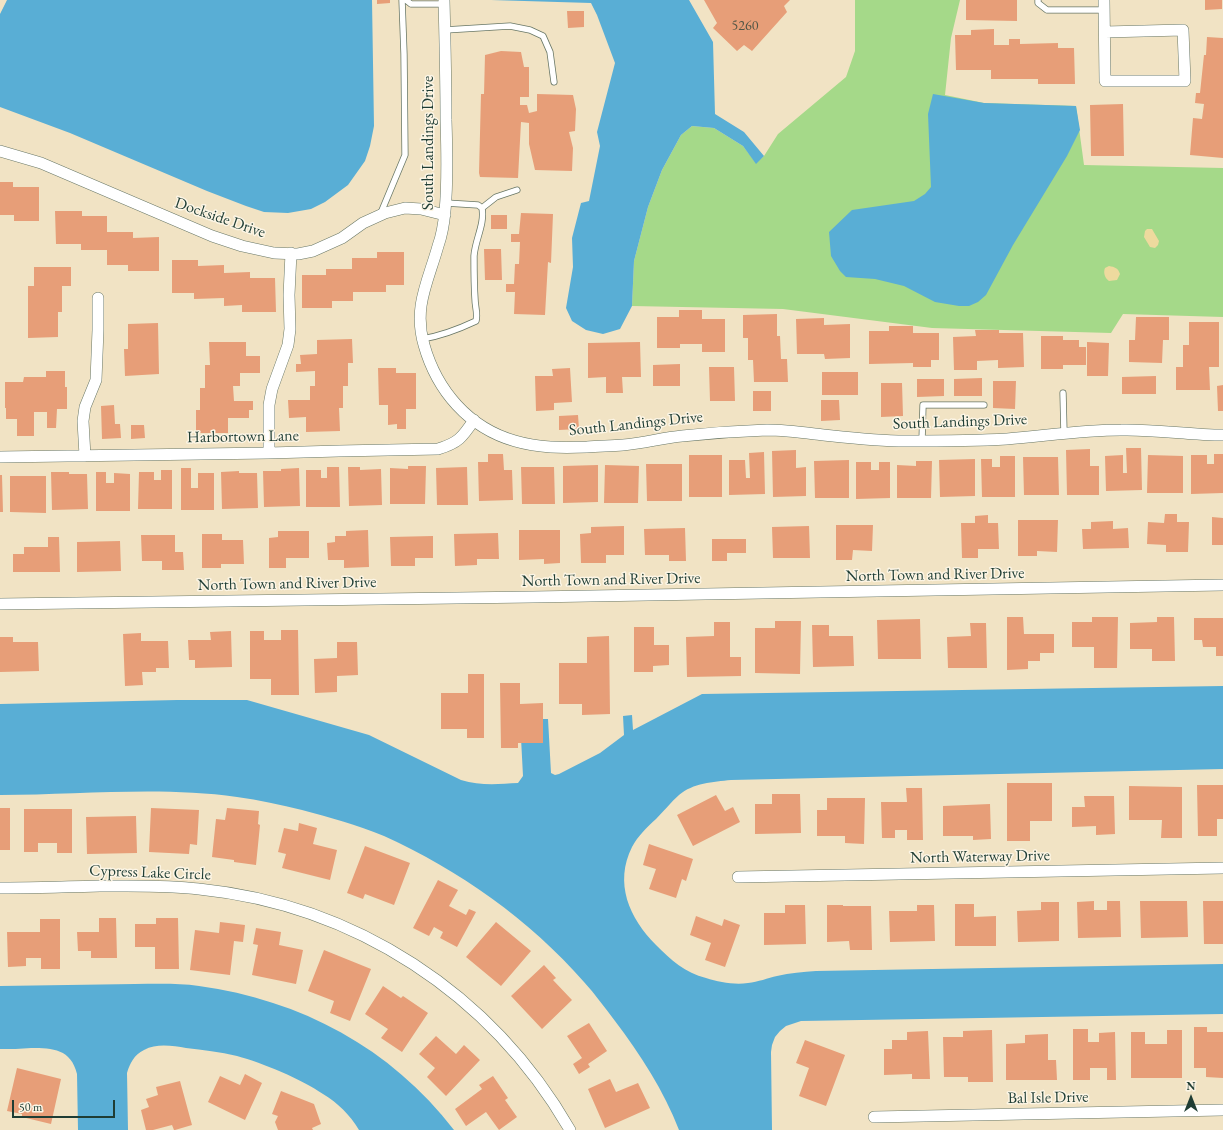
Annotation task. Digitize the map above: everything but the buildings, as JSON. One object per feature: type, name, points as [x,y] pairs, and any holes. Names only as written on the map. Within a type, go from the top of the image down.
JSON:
[{"type":"street","name":"South Landings Drive","points":[[444,2],[448,183],[445,215],[438,246],[422,296],[420,313],[422,339],[437,378],[446,394],[459,408],[474,420],[500,436],[549,448],[623,445],[710,433],[771,430],[868,440],[922,441],[1005,439],[1064,433],[1119,430],[1152,430],[1223,436]]},
{"type":"street","points":[[1104,5],[1106,81],[1185,81],[1183,30],[1105,32]]},
{"type":"street","name":"Dockside Drive","points":[[4,152],[41,163],[212,236],[258,250],[274,253],[298,254],[313,250],[342,238],[363,223],[385,213],[405,208],[421,209],[445,215]]},
{"type":"street","points":[[269,453],[268,420],[270,400],[272,389],[288,345],[290,329],[289,295],[291,253]]},
{"type":"street","points":[[85,456],[83,421],[85,407],[96,380],[98,298]]},
{"type":"street","name":"Harbortown Lane","points":[[0,457],[438,449],[452,445],[464,434],[474,420]]},
{"type":"street","name":"North Town and River Drive","points":[[0,604],[541,597],[1223,585]]},
{"type":"street","name":"North Waterway Drive","points":[[738,877],[1223,868]]},
{"type":"street","name":"Cypress Lake Circle","points":[[0,888],[145,886],[199,889],[234,894],[272,902],[332,921],[368,937],[421,970],[454,994],[481,1017],[530,1071],[570,1130]]},
{"type":"street","name":"Bal Isle Drive","points":[[874,1117],[1223,1110]]},
{"type":"lane","points":[[379,216],[405,155],[402,0]]},
{"type":"lane","points":[[406,0],[411,4],[444,2]]},
{"type":"lane","points":[[1038,0],[1038,3],[1047,10],[1104,5]]},
{"type":"lane","points":[[445,30],[510,26],[530,30],[543,36],[550,52],[554,82]]},
{"type":"lane","points":[[482,208],[496,197],[517,190]]},
{"type":"lane","points":[[422,339],[437,336],[476,321],[477,311],[475,302],[474,256],[476,240],[482,221],[482,208],[478,205],[446,203]]},
{"type":"lane","points":[[1062,393],[1064,433]]},
{"type":"lane","points":[[922,441],[923,405],[984,405]]},
{"type":"green space","points":[[855,0],[960,0],[951,38],[945,95],[984,103],[1076,106],[1084,165],[1223,168],[1223,317],[1123,314],[1111,333],[932,328],[783,309],[632,306],[634,261],[648,207],[662,170],[681,135],[692,126],[714,128],[743,146],[756,163],[764,156],[778,134],[846,77],[855,51]]},
{"type":"sand","points":[[1147,229],[1152,229],[1159,241],[1155,248],[1150,247],[1144,237]]},
{"type":"sand","points":[[1109,266],[1115,267],[1118,270],[1120,274],[1117,280],[1109,281],[1105,277],[1105,268]]},
{"type":"water","points":[[7,0],[372,0],[374,126],[365,161],[348,185],[325,202],[311,209],[288,213],[264,212],[207,191],[70,133],[0,107],[0,14]]},
{"type":"water","points":[[491,0],[689,0],[713,42],[715,114],[744,132],[764,156],[756,164],[743,146],[714,128],[692,126],[681,135],[662,170],[648,207],[634,261],[632,306],[620,329],[603,334],[586,330],[572,321],[566,308],[573,267],[572,238],[581,203],[589,201],[600,146],[597,132],[615,63],[597,15],[591,3]]},
{"type":"water","points":[[933,94],[984,103],[1076,106],[1080,130],[1067,156],[1013,245],[986,295],[978,302],[969,306],[935,302],[904,286],[875,279],[846,277],[840,271],[831,256],[829,232],[852,210],[914,201],[925,194],[931,187],[928,114]]},
{"type":"water","points":[[1223,686],[1223,769],[731,780],[710,782],[690,788],[676,798],[643,832],[632,847],[624,874],[625,887],[627,899],[632,912],[646,935],[673,961],[698,976],[721,982],[743,984],[787,974],[816,971],[1223,964],[1223,1014],[801,1021],[786,1026],[775,1037],[771,1052],[772,1130],[679,1130],[659,1087],[633,1046],[596,996],[563,959],[541,938],[492,898],[439,864],[384,836],[364,828],[302,810],[237,797],[178,792],[0,795],[0,704],[247,700],[369,735],[461,780],[482,784],[497,784],[518,783],[523,776],[520,719],[548,719],[551,773],[555,775],[600,753],[624,735],[623,716],[632,715],[633,730],[702,694]]},
{"type":"water","points":[[167,984],[199,986],[237,993],[273,1003],[308,1016],[341,1032],[373,1052],[402,1075],[429,1101],[454,1130],[359,1130],[348,1114],[334,1101],[314,1088],[282,1072],[237,1056],[176,1046],[154,1046],[144,1050],[135,1057],[127,1073],[128,1130],[78,1130],[77,1074],[70,1059],[60,1052],[47,1049],[0,1049],[0,986]]}]
